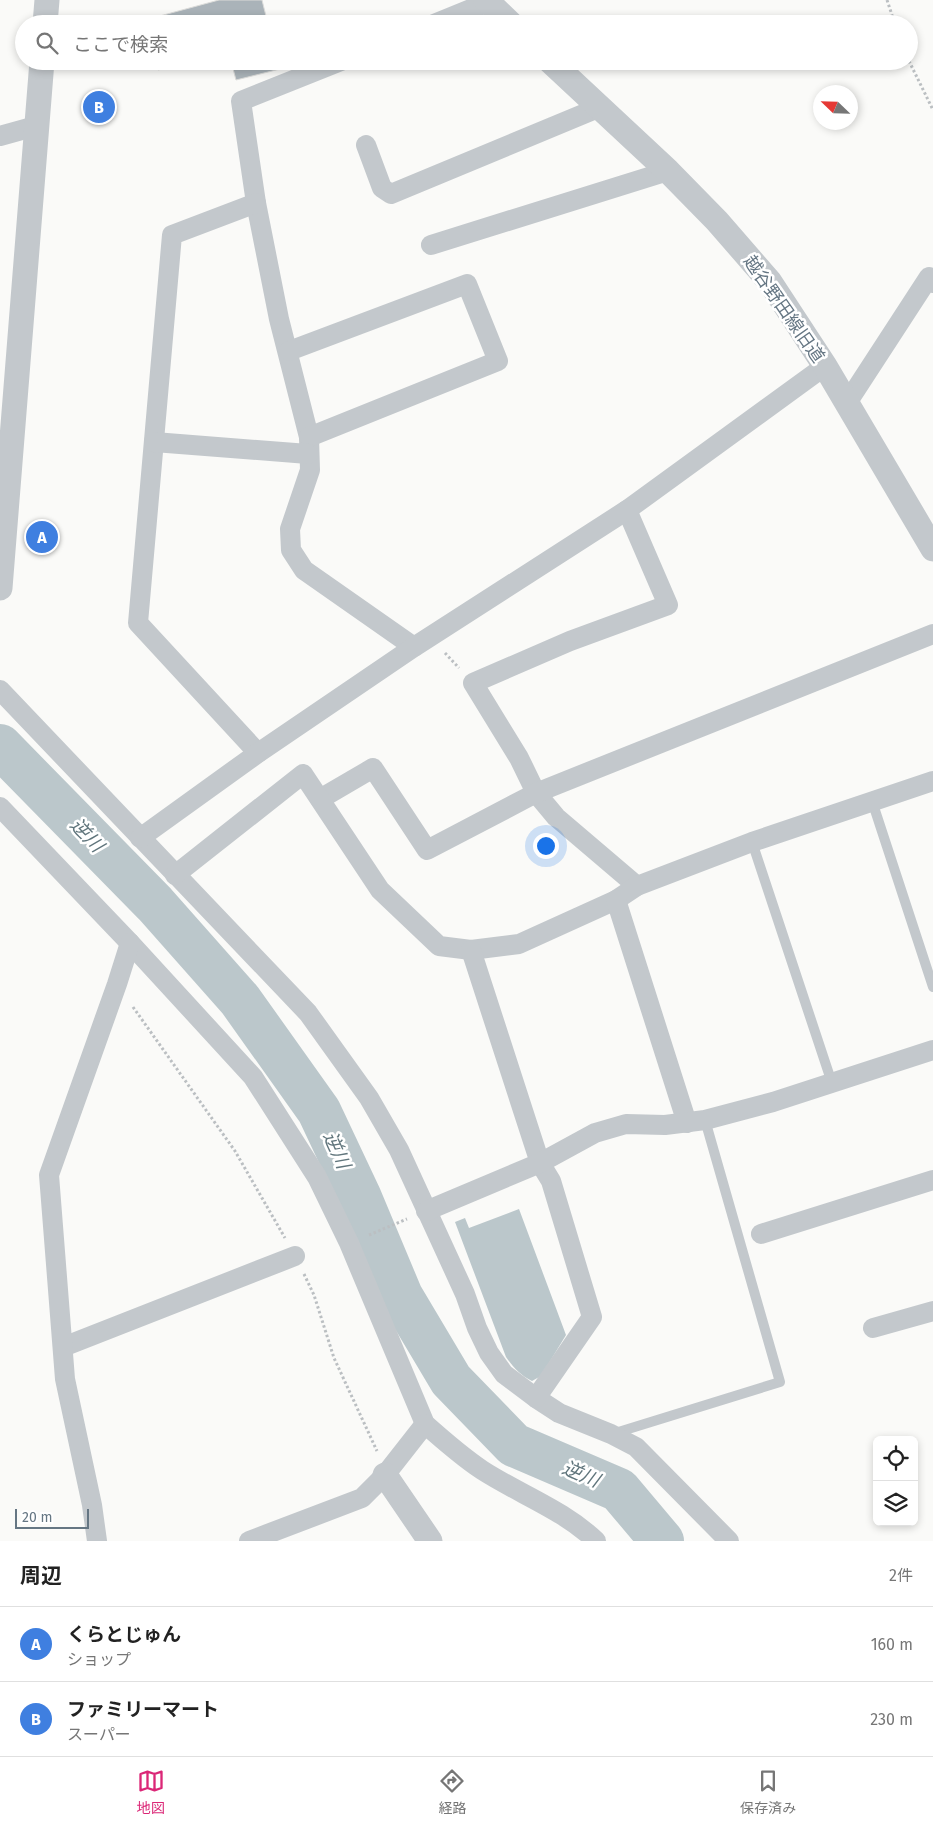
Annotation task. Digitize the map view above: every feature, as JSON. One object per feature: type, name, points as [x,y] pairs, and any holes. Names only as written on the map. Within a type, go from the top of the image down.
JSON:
[{"type":"street","points":[[46,15],[47,0]]},
{"type":"street","points":[[455,15],[487,1],[502,15]]},
{"type":"street","points":[[0,588],[41,70]]},
{"type":"street","points":[[319,70],[241,102],[256,203],[309,446],[310,470],[290,529],[291,550],[304,570],[414,647]]},
{"type":"street","name":"越谷野田線旧道","points":[[559,70],[668,171],[717,221],[770,282],[825,366],[932,544]]},
{"type":"street","points":[[366,145],[382,188],[391,194],[598,108]]},
{"type":"street","points":[[0,136],[36,126]]},
{"type":"street","points":[[431,246],[668,171]]},
{"type":"street","points":[[256,203],[172,235],[138,623],[258,753]]},
{"type":"street","points":[[846,403],[929,277],[933,284]]},
{"type":"street","points":[[154,442],[309,446],[498,361],[467,284],[288,351]]},
{"type":"street","points":[[140,838],[258,753],[414,647],[627,510],[825,366]]},
{"type":"street","points":[[627,510],[668,605],[570,641],[473,683],[520,758],[536,793],[556,817],[637,886]]},
{"type":"street","points":[[320,800],[373,768],[427,850],[536,793],[933,634]]},
{"type":"street","points":[[0,690],[308,1013],[369,1098],[399,1150],[419,1215],[465,1294],[477,1328],[489,1353],[504,1374],[559,1413],[611,1434],[636,1447],[729,1541]]},
{"type":"street","points":[[175,875],[303,774],[380,890],[439,946],[471,950],[519,944],[616,900],[637,886],[752,842],[933,780]]},
{"type":"street","points":[[0,807],[130,943],[253,1077],[317,1177],[349,1243],[425,1424],[446,1443],[481,1469],[577,1524],[596,1541]]},
{"type":"street","points":[[616,900],[696,1122]]},
{"type":"street","points":[[97,1541],[92,1505],[66,1379],[49,1175],[130,943]]},
{"type":"street","points":[[471,950],[540,1163],[551,1181],[592,1317],[536,1398]]},
{"type":"street","points":[[419,1215],[540,1163],[595,1133],[626,1124],[665,1125],[696,1122],[773,1102],[933,1050]]},
{"type":"street","points":[[761,1234],[933,1180]]},
{"type":"street","points":[[63,1347],[295,1256]]},
{"type":"street","points":[[873,1328],[933,1311]]},
{"type":"street","points":[[249,1541],[362,1498],[385,1475],[425,1424]]},
{"type":"street","points":[[385,1475],[430,1541]]},
{"type":"lane","points":[[872,801],[933,987]]},
{"type":"lane","points":[[752,842],[832,1083]]},
{"type":"lane","points":[[611,1434],[780,1382],[696,1122]]},
{"type":"path","points":[[887,0],[892,15]]},
{"type":"path","points":[[913,70],[933,110]]},
{"type":"path","points":[[117,984],[235,1151],[295,1256],[314,1295],[334,1358],[356,1409],[380,1456],[385,1475]]},
{"type":"path","points":[[370,1234],[419,1215]]},
{"type":"shaded area","points":[[519,1209],[566,1335],[541,1376],[532,1381],[524,1377],[506,1357],[455,1222],[465,1218],[469,1228]]},
{"type":"building","points":[[219,0],[262,0],[266,15],[164,15]]},
{"type":"building","points":[[233,70],[276,70],[236,80]]},
{"type":"waterway","name":"逆川","points":[[0,746],[155,904],[240,1000],[319,1111],[360,1198],[401,1296],[451,1380],[514,1445],[619,1490],[662,1541]]},
{"type":"place","name":"ファミリーマート","points":[[99,107]]},
{"type":"place","name":"くらとじゅん","points":[[42,537]]}]
